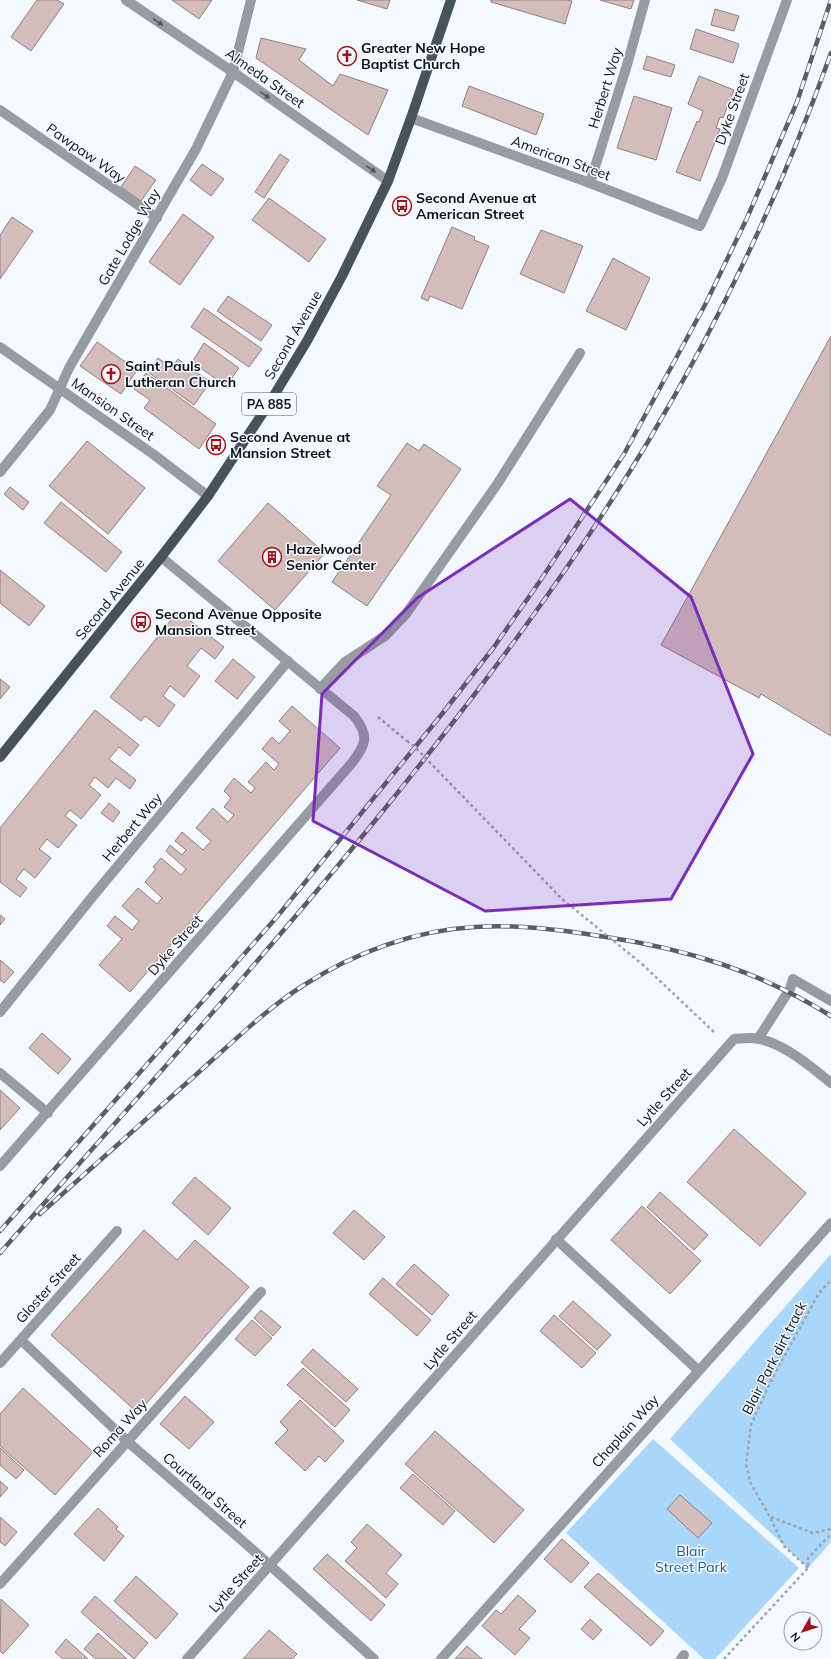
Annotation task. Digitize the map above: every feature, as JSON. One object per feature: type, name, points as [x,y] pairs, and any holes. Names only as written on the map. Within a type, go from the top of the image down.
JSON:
[{"type":"main road","name":"Second Avenue","points":[[0,757],[161,557],[208,496],[270,402],[307,341],[342,276],[388,181],[452,0]]},
{"type":"street","name":"Almeda Street","points":[[126,0],[233,72],[388,181]]},
{"type":"street","name":"Gate Lodge Way","points":[[0,472],[50,410],[69,368],[196,149],[233,72],[251,0]]},
{"type":"street","name":"Herbert Way","points":[[590,183],[628,65],[645,0]]},
{"type":"street","name":"Dyke Street","points":[[700,226],[722,178],[788,0]]},
{"type":"street","name":"Pawpaw Way","points":[[0,110],[157,218]]},
{"type":"street","name":"American Street","points":[[411,118],[590,183],[700,226]]},
{"type":"street","name":"Mansion Street","points":[[0,347],[60,388],[208,496]]},
{"type":"street","points":[[161,557],[320,689],[345,662],[385,636],[406,614],[498,483],[580,353]]},
{"type":"street","name":"Herbert Way","points":[[0,1012],[93,896],[288,661]]},
{"type":"street","name":"Dyke Street","points":[[0,1166],[48,1114],[361,752],[365,737],[362,726],[354,716],[320,689]]},
{"type":"street","points":[[758,1039],[790,989],[793,979],[831,1001]]},
{"type":"street","points":[[734,1039],[751,1038],[769,1042],[789,1052],[831,1083]]},
{"type":"street","name":"Lytle Street","points":[[187,1659],[734,1039]]},
{"type":"street","points":[[0,1073],[48,1114]]},
{"type":"street","name":"Chaplain Way","points":[[441,1659],[831,1223]]},
{"type":"street","name":"Gloster Street","points":[[0,1363],[118,1231]]},
{"type":"street","points":[[556,1239],[698,1370]]},
{"type":"street","name":"Roma Way","points":[[0,1584],[260,1292]]},
{"type":"street","name":"Courtland Street","points":[[21,1340],[128,1442],[374,1659]]},
{"type":"path","points":[[377,716],[414,746],[562,899],[642,964],[717,1034],[734,1039]]},
{"type":"path","name":"Blair Park dirt track","points":[[808,1568],[784,1546],[770,1517],[750,1482],[746,1464],[751,1426],[772,1381],[818,1293],[831,1280]]},
{"type":"path","points":[[770,1517],[813,1532],[831,1529]]},
{"type":"path","points":[[724,1659],[808,1568],[808,1558],[831,1534]]},
{"type":"highlighted area","points":[[570,499],[691,597],[753,754],[671,899],[485,911],[313,821],[322,694],[417,598]]},
{"type":"green space","points":[[831,1254],[831,1542],[808,1568],[670,1439]]},
{"type":"green space","name":"Blair Street Park","points":[[653,1439],[799,1568],[715,1659],[704,1659],[566,1533]]},
{"type":"building","points":[[37,0],[57,0],[64,4],[31,51],[11,37]]},
{"type":"building","points":[[172,0],[212,0],[199,19]]},
{"type":"building","points":[[357,0],[390,0],[387,9]]},
{"type":"building","points":[[491,0],[572,1],[565,24],[491,2]]},
{"type":"building","points":[[600,0],[634,0],[631,9]]},
{"type":"building","points":[[715,9],[739,16],[734,31],[711,25]]},
{"type":"building","points":[[696,29],[739,44],[733,63],[690,49]]},
{"type":"building","points":[[261,38],[306,49],[299,60],[333,86],[340,74],[388,90],[368,135],[256,58]]},
{"type":"building","points":[[647,56],[675,65],[671,77],[643,69]]},
{"type":"building","points":[[699,76],[734,90],[723,118],[720,117],[716,128],[720,129],[700,181],[676,172],[697,121],[699,122],[703,111],[688,104]]},
{"type":"building","points":[[469,86],[544,114],[536,135],[462,106]]},
{"type":"building","points":[[634,96],[672,108],[656,160],[617,148]]},
{"type":"building","points":[[280,154],[289,160],[264,198],[255,192]]},
{"type":"building","points":[[202,164],[224,179],[211,196],[190,180]]},
{"type":"building","points":[[135,166],[156,180],[141,201],[121,187]]},
{"type":"building","points":[[269,198],[326,239],[309,262],[252,220]]},
{"type":"building","points":[[183,214],[214,237],[180,285],[149,262]]},
{"type":"building","points":[[12,217],[33,231],[0,279],[0,235]]},
{"type":"building","points":[[452,227],[475,237],[474,240],[489,246],[462,309],[430,296],[428,301],[421,298]]},
{"type":"building","points":[[541,230],[583,246],[564,293],[520,274]]},
{"type":"building","points":[[613,258],[650,278],[626,330],[586,311]]},
{"type":"building","points":[[228,296],[272,325],[261,341],[217,311]]},
{"type":"building","points":[[204,308],[262,349],[249,367],[191,327]]},
{"type":"building","points":[[831,336],[831,736],[761,694],[759,698],[661,645]]},
{"type":"building","points":[[97,342],[137,370],[121,394],[80,366]]},
{"type":"building","points":[[204,343],[239,368],[226,386],[192,362]]},
{"type":"building","points":[[158,358],[172,368],[178,359],[210,382],[194,405],[148,372]]},
{"type":"building","points":[[146,373],[216,424],[199,449],[144,408],[150,400],[134,389]]},
{"type":"building","points":[[87,441],[145,488],[108,534],[49,486]]},
{"type":"building","points":[[407,443],[419,451],[424,444],[461,469],[367,606],[332,582],[391,495],[377,486]]},
{"type":"building","points":[[10,487],[29,502],[23,510],[4,494]]},
{"type":"building","points":[[61,502],[122,552],[106,572],[44,523]]},
{"type":"building","name":"Hazelwood Senior Center","points":[[268,503],[325,553],[275,610],[218,561]]},
{"type":"building","points":[[0,570],[45,606],[29,626],[0,603]]},
{"type":"building","points":[[178,611],[224,647],[215,659],[201,648],[187,666],[200,676],[184,697],[170,686],[163,696],[175,705],[159,727],[145,716],[141,721],[110,697]]},
{"type":"building","points":[[233,659],[255,677],[237,699],[215,681]]},
{"type":"building","points":[[0,679],[10,687],[0,699]]},
{"type":"building","points":[[292,706],[340,748],[130,992],[99,965],[122,939],[107,926],[115,916],[132,930],[139,921],[122,906],[138,888],[157,904],[162,898],[145,882],[156,869],[153,867],[161,858],[181,875],[186,869],[166,851],[170,845],[182,855],[186,850],[175,841],[182,832],[203,850],[211,841],[196,828],[213,808],[228,822],[234,815],[224,807],[231,798],[224,791],[234,778],[251,793],[255,788],[248,782],[266,762],[274,770],[279,764],[262,749],[272,737],[279,744],[290,731],[279,721]]},
{"type":"building","points":[[95,710],[139,745],[130,756],[119,747],[109,759],[136,780],[130,789],[116,778],[108,788],[95,777],[89,785],[101,795],[81,819],[70,810],[65,816],[77,825],[58,848],[47,839],[39,849],[51,858],[35,878],[24,869],[16,879],[27,888],[20,897],[0,882],[0,828]]},
{"type":"building","points":[[109,803],[120,812],[113,822],[101,813]]},
{"type":"building","points":[[0,915],[5,919],[0,925]]},
{"type":"building","points":[[0,960],[14,972],[4,983],[0,980]]},
{"type":"building","points":[[42,1033],[71,1059],[58,1074],[29,1048]]},
{"type":"building","points":[[0,1090],[20,1108],[0,1130]]},
{"type":"building","points":[[734,1129],[806,1193],[760,1246],[687,1182]]},
{"type":"building","points":[[195,1177],[231,1208],[208,1235],[172,1203]]},
{"type":"building","points":[[660,1192],[708,1235],[694,1250],[647,1207]]},
{"type":"building","points":[[642,1206],[701,1261],[670,1294],[611,1240]]},
{"type":"building","points":[[354,1210],[385,1237],[364,1260],[333,1233]]},
{"type":"building","points":[[144,1230],[177,1260],[195,1240],[249,1287],[138,1413],[51,1335]]},
{"type":"building","points":[[414,1264],[449,1295],[432,1315],[396,1284]]},
{"type":"building","points":[[383,1278],[431,1320],[417,1336],[369,1294]]},
{"type":"building","points":[[573,1301],[611,1335],[597,1350],[559,1316]]},
{"type":"building","points":[[261,1310],[281,1327],[273,1336],[254,1318]]},
{"type":"building","points":[[554,1315],[596,1353],[582,1368],[540,1331]]},
{"type":"building","points":[[252,1320],[272,1338],[255,1356],[235,1339]]},
{"type":"building","points":[[313,1349],[358,1389],[346,1402],[301,1362]]},
{"type":"building","points":[[303,1368],[350,1410],[335,1427],[287,1385]]},
{"type":"building","points":[[23,1388],[93,1452],[55,1495],[0,1446],[0,1414]]},
{"type":"building","points":[[185,1396],[214,1422],[189,1449],[160,1424]]},
{"type":"building","points":[[300,1400],[344,1441],[325,1462],[319,1456],[305,1471],[275,1443],[288,1430],[280,1422]]},
{"type":"building","points":[[435,1431],[524,1510],[494,1543],[405,1464]]},
{"type":"building","points":[[0,1448],[24,1470],[16,1479],[0,1465]]},
{"type":"building","points":[[413,1474],[455,1511],[443,1525],[400,1488]]},
{"type":"building","points":[[0,1481],[8,1488],[0,1497]]},
{"type":"building","points":[[680,1495],[712,1523],[698,1538],[667,1509]]},
{"type":"building","points":[[98,1508],[118,1527],[116,1529],[124,1536],[104,1561],[74,1534]]},
{"type":"building","points":[[0,1517],[17,1532],[5,1546],[0,1542]]},
{"type":"building","points":[[367,1524],[402,1555],[386,1573],[398,1584],[386,1598],[345,1561],[357,1548],[351,1542]]},
{"type":"building","points":[[562,1539],[589,1563],[571,1583],[544,1559]]},
{"type":"building","points":[[327,1554],[385,1605],[371,1621],[313,1569]]},
{"type":"building","points":[[598,1573],[664,1631],[651,1646],[584,1587]]},
{"type":"building","points":[[136,1576],[178,1614],[156,1639],[114,1601]]},
{"type":"building","points":[[518,1595],[536,1611],[519,1629],[530,1638],[515,1655],[482,1626],[496,1610],[501,1614]]},
{"type":"building","points":[[95,1596],[148,1643],[134,1659],[81,1612]]},
{"type":"building","points":[[1,1599],[29,1625],[3,1654],[0,1651]]},
{"type":"building","points":[[590,1619],[602,1630],[593,1640],[581,1629]]},
{"type":"building","points":[[269,1630],[297,1654],[292,1659],[243,1659]]},
{"type":"building","points":[[98,1633],[127,1659],[96,1659],[84,1649]]},
{"type":"building","points":[[66,1639],[88,1659],[63,1659],[55,1652]]},
{"type":"building","points":[[467,1646],[482,1659],[455,1659]]},
{"type":"railway","points":[[0,1231],[276,918],[442,714],[494,647],[540,581],[624,454],[706,303],[747,218],[797,102],[831,0]]},
{"type":"railway","points":[[0,1253],[293,920],[457,718],[557,582],[589,535],[649,440],[676,394],[726,299],[772,202],[793,153],[831,53]]},
{"type":"railway","points":[[40,1214],[276,1004],[323,973],[364,953],[408,938],[452,929],[507,926],[590,934],[636,942],[665,948],[723,964],[778,987],[805,1000],[831,1016]]},
{"type":"place","name":"Greater New Hope Baptist Church","points":[[347,56]]},
{"type":"place","name":"Second Avenue at American Street","points":[[402,206]]},
{"type":"place","name":"Saint Pauls Lutheran Church","points":[[111,374]]},
{"type":"place","name":"Second Avenue at Mansion Street","points":[[216,445]]},
{"type":"place","name":"Hazelwood Senior Center","points":[[272,557]]},
{"type":"place","name":"Second Avenue Opposite Mansion Street","points":[[141,622]]}]
